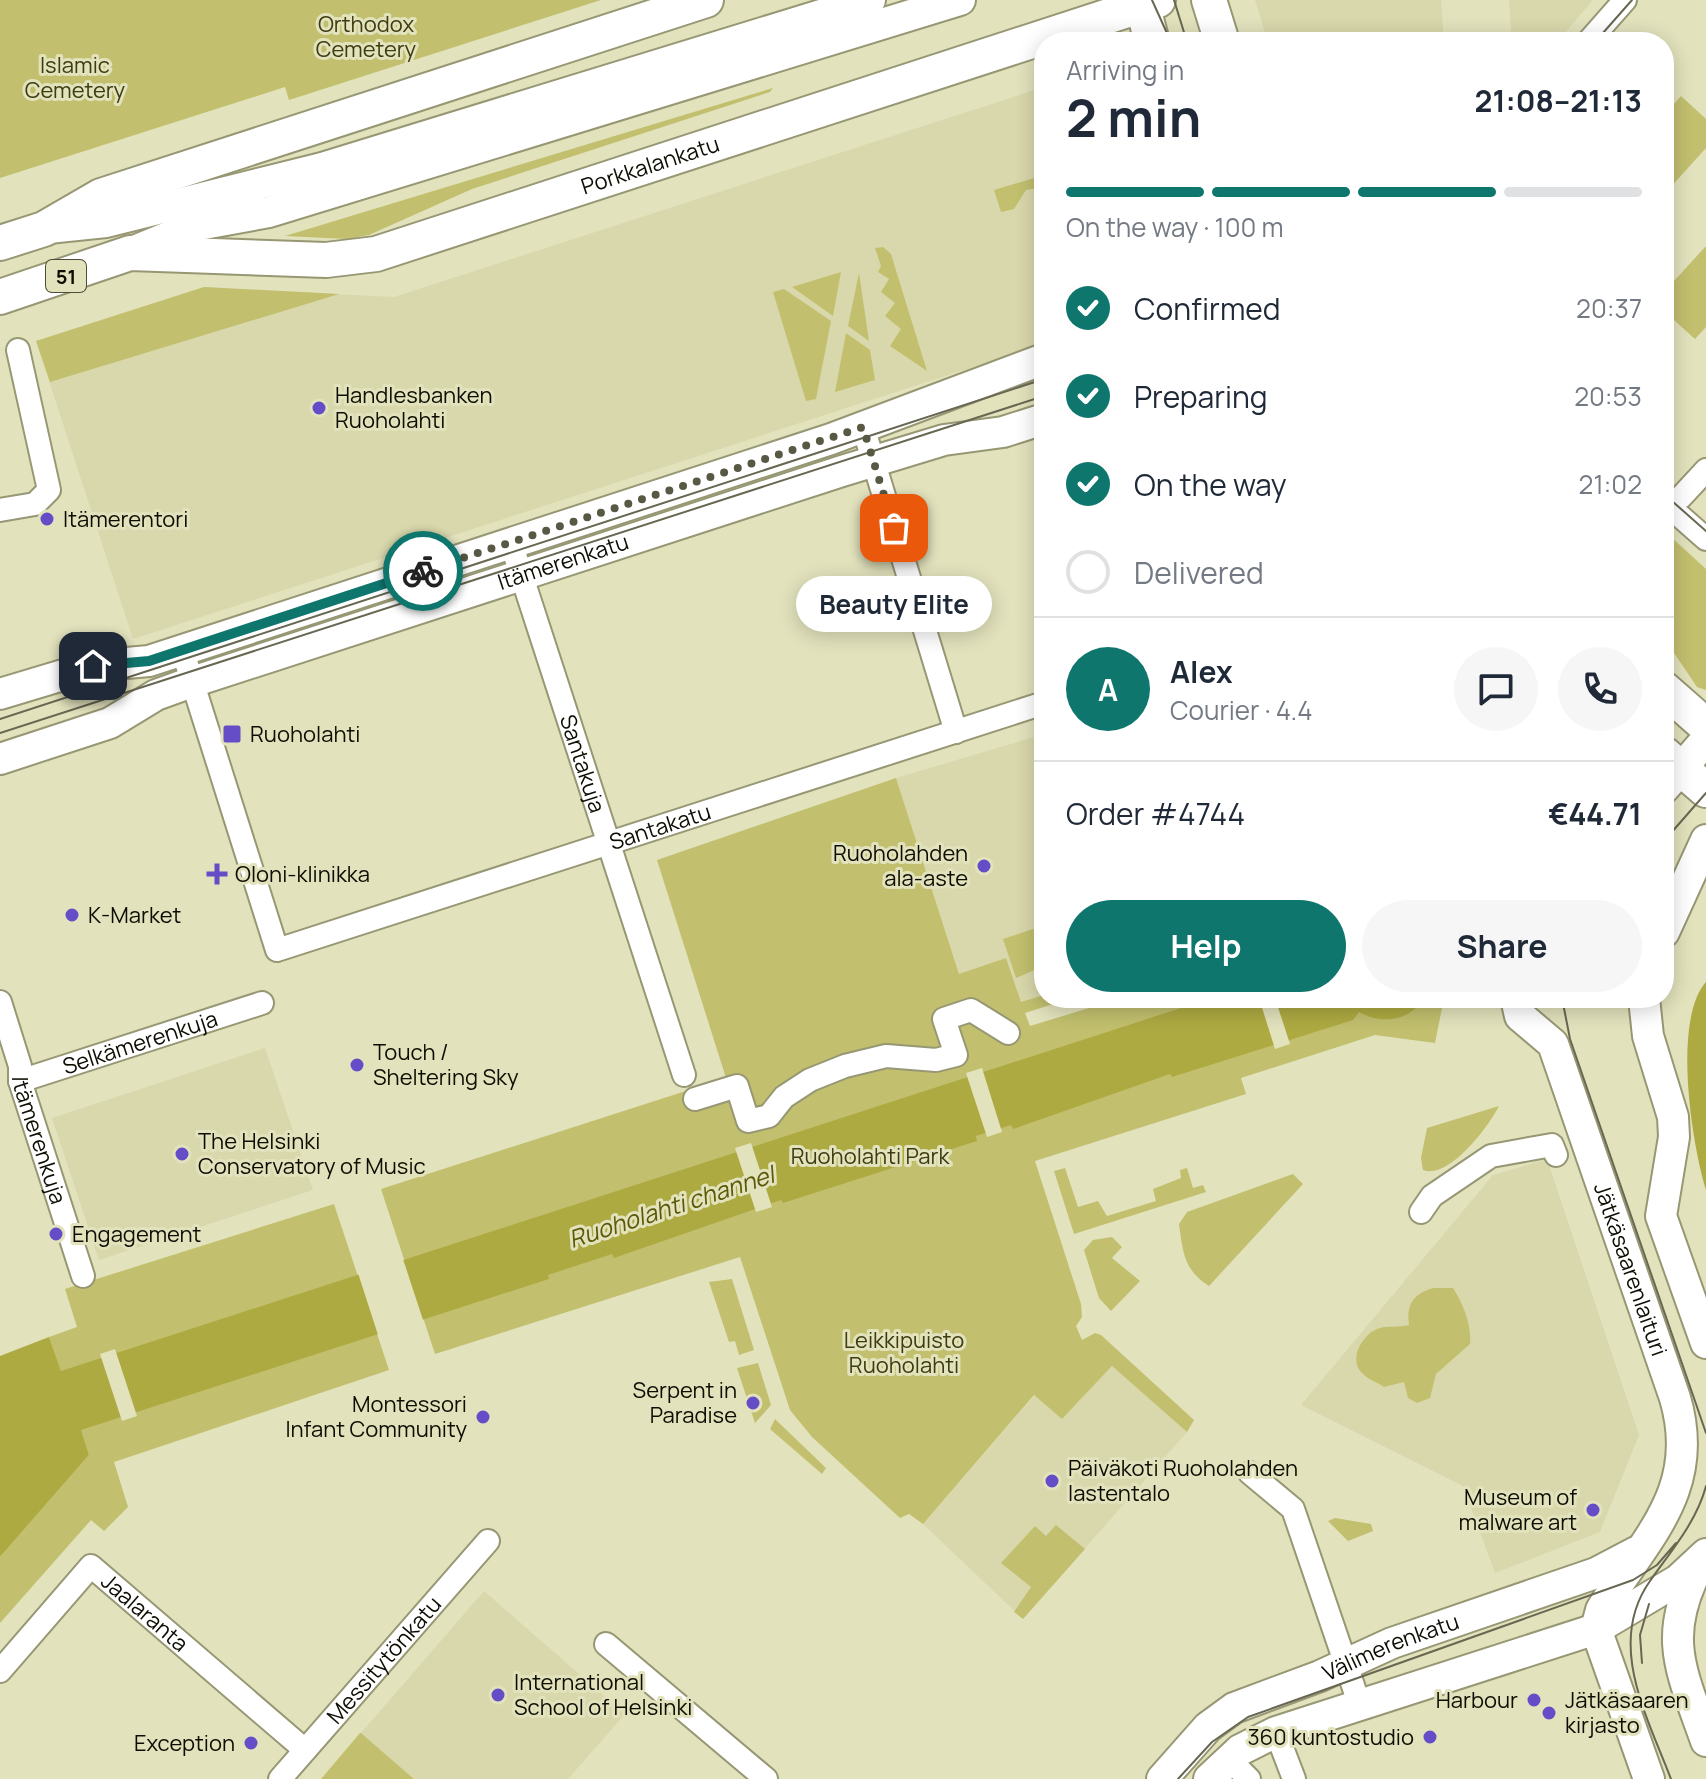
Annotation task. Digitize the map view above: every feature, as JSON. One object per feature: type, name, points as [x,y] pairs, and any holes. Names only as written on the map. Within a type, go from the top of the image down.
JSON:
[{"type":"main road","name":"Porkkalankatu","points":[[0,243],[44,229],[101,196],[706,0]]},
{"type":"main road","points":[[1209,0],[1219,32]]},
{"type":"main road","name":"Porkkalankatu","points":[[1055,32],[1147,2]]},
{"type":"main road","points":[[1147,2],[1151,32]]},
{"type":"main road","name":"Porkkalankatu","points":[[0,297],[130,253],[326,260],[376,254],[1034,39]]},
{"type":"main road","points":[[1674,698],[1706,726]]},
{"type":"main road","points":[[1674,773],[1706,790]]},
{"type":"street","name":"Porkkalankatu","points":[[44,229],[106,222],[322,168],[870,9],[960,0]]},
{"type":"street","points":[[1597,32],[1625,0]]},
{"type":"street","name":"Porkkalankatu","points":[[130,253],[198,225],[269,212],[870,9]]},
{"type":"street","points":[[0,510],[35,504],[49,490],[18,350]]},
{"type":"street","name":"Itämerenkatu","points":[[0,694],[93,666],[149,661],[863,427],[1034,363]]},
{"type":"street","name":"Itämerenkatu","points":[[0,759],[110,723],[144,701],[192,682],[944,440],[1003,432],[1034,422]]},
{"type":"street","points":[[863,427],[956,732]]},
{"type":"street","points":[[1674,498],[1706,470]]},
{"type":"street","points":[[1674,502],[1706,539]]},
{"type":"street","name":"Santakuja","points":[[511,543],[684,1075]]},
{"type":"street","points":[[182,649],[192,682]]},
{"type":"street","name":"Santakatu","points":[[192,682],[277,950],[1034,706]]},
{"type":"street","points":[[1674,766],[1706,740]]},
{"type":"street","points":[[1674,910],[1706,840]]},
{"type":"street","name":"Itämerenkuja","points":[[0,1002],[20,1066],[20,1081],[83,1276]]},
{"type":"street","name":"Selkämerenkuja","points":[[20,1081],[262,1003]]},
{"type":"street","name":"Jätkäsaarenlaituri","points":[[1518,1008],[1520,1016],[1553,1044],[1680,1413],[1684,1444],[1681,1473],[1670,1502],[1641,1549],[1623,1600],[1601,1610],[1596,1629]]},
{"type":"street","name":"Jätkäsaarenlaituri","points":[[1645,1008],[1648,1036],[1673,1117],[1674,1137],[1661,1216],[1706,1343]]},
{"type":"street","points":[[695,1099],[737,1086],[748,1121],[769,1116],[784,1097],[810,1080],[845,1066],[886,1056],[936,1060],[956,1055],[944,1019],[971,1010],[1006,1035]]},
{"type":"street","points":[[1421,1212],[1432,1196],[1491,1156],[1556,1148]]},
{"type":"street","points":[[1250,1473],[1293,1509],[1360,1706]]},
{"type":"street","name":"Messitytönkatu","points":[[280,1779],[488,1541]]},
{"type":"street","name":"Välimerenkatu","points":[[1162,1779],[1221,1716],[1251,1700],[1392,1643],[1610,1568],[1641,1549]]},
{"type":"street","points":[[1623,1600],[1703,1558]]},
{"type":"street","points":[[1703,1558],[1679,1612],[1675,1643],[1706,1741]]},
{"type":"street","name":"Jaalaranta","points":[[0,1671],[91,1566],[305,1750]]},
{"type":"street","points":[[1559,1586],[1623,1600],[1675,1643]]},
{"type":"street","points":[[1596,1629],[1649,1779]]},
{"type":"street","name":"Välimerenkatu","points":[[1209,1779],[1240,1750],[1276,1732],[1596,1629]]},
{"type":"street","points":[[606,1644],[766,1779]]},
{"type":"street","points":[[1276,1732],[1294,1779]]},
{"type":"shaded area","points":[[1255,0],[1441,0],[1443,32],[1265,32]]},
{"type":"shaded area","points":[[1509,0],[1593,0],[1566,32],[1511,32]]},
{"type":"shaded area","points":[[1034,90],[1034,347],[133,639],[36,341],[204,287],[394,297]]},
{"type":"shaded area","name":"Ruoholahden ala-aste","points":[[1034,737],[1034,998],[1021,1003],[962,983],[896,778]]},
{"type":"shaded area","name":"The Helsinki Conservatory of Music","points":[[265,1048],[313,1190],[99,1260],[52,1118]]},
{"type":"shaded area","points":[[1547,1159],[1639,1435],[1600,1532],[1495,1573],[1463,1486],[1301,1405],[1493,1175]]},
{"type":"shaded area","name":"Päiväkoti Ruoholahden lastentalo","points":[[1112,1366],[1187,1432],[1023,1619],[923,1524],[1035,1395],[1067,1414]]},
{"type":"shaded area","name":"International School of Helsinki","points":[[484,1591],[625,1714],[568,1779],[414,1779],[361,1733]]},
{"type":"green space","name":"Islamic Cemetery","points":[[0,0],[601,0],[289,100],[285,87],[0,178]]},
{"type":"green space","points":[[773,88],[770,92],[472,189],[369,235],[347,239],[285,236]]},
{"type":"green space","points":[[1681,96],[1706,119],[1706,148],[1674,183],[1674,104]]},
{"type":"green space","points":[[1034,178],[1034,189],[1026,190],[1014,209],[1001,212],[994,190]]},
{"type":"green space","points":[[1706,246],[1706,327],[1695,339],[1674,320],[1674,281]]},
{"type":"green space","points":[[883,247],[891,254],[927,371],[890,346],[901,329],[885,316],[895,303],[881,292],[889,279],[878,272],[881,266],[875,248]]},
{"type":"green space","points":[[841,272],[833,316],[792,287]]},
{"type":"green space","points":[[859,273],[869,341],[848,326]]},
{"type":"green space","points":[[204,287],[339,294],[50,382],[36,341]]},
{"type":"green space","points":[[784,289],[831,321],[816,399],[806,401],[773,292]]},
{"type":"green space","points":[[846,333],[870,350],[875,380],[835,392]]},
{"type":"green space","points":[[1674,540],[1706,569],[1706,690],[1697,687],[1674,653]]},
{"type":"green space","name":"Ruoholahti Park","points":[[896,778],[959,974],[1006,958],[1021,1002],[1034,998],[1034,1008],[1041,1008],[1025,1013],[1030,1026],[1089,1008],[1442,1008],[1435,1043],[1375,1035],[1241,1078],[1246,1094],[1035,1161],[1081,1304],[1082,1317],[1076,1326],[1082,1340],[1095,1333],[1101,1335],[1194,1420],[1187,1432],[1112,1366],[1062,1419],[1034,1395],[923,1524],[909,1514],[900,1518],[812,1437],[790,1410],[740,1257],[435,1354],[381,1189],[726,1078],[657,860]]},
{"type":"green space","points":[[1034,930],[1034,970],[1016,978],[1003,939]]},
{"type":"green space","points":[[1499,1106],[1487,1126],[1456,1159],[1433,1171],[1423,1170],[1421,1158],[1427,1128]]},
{"type":"green space","points":[[1065,1168],[1078,1207],[1098,1201],[1107,1216],[1156,1201],[1153,1189],[1181,1178],[1180,1170],[1187,1168],[1193,1188],[1203,1185],[1206,1192],[1074,1234],[1054,1171]]},
{"type":"green space","points":[[1293,1174],[1303,1184],[1209,1286],[1194,1274],[1186,1260],[1179,1224],[1187,1212]]},
{"type":"green space","points":[[334,1204],[389,1370],[114,1462],[128,1507],[104,1531],[91,1520],[0,1623],[0,1557],[89,1455],[49,1337],[77,1327],[65,1289]]},
{"type":"green space","points":[[1112,1237],[1122,1247],[1112,1258],[1140,1281],[1111,1311],[1099,1298],[1084,1250],[1093,1240]]},
{"type":"green space","points":[[732,1279],[754,1350],[739,1355],[735,1341],[729,1342],[709,1282]]},
{"type":"green space","points":[[1434,1288],[1453,1288],[1466,1315],[1470,1344],[1436,1374],[1430,1398],[1417,1403],[1408,1398],[1404,1382],[1384,1387],[1364,1375],[1356,1361],[1362,1342],[1371,1332],[1409,1325],[1413,1300]]},
{"type":"green space","points":[[758,1363],[771,1405],[755,1423],[737,1368]]},
{"type":"green space","points":[[775,1419],[826,1468],[822,1474],[770,1429]]},
{"type":"green space","points":[[1335,1518],[1371,1524],[1373,1531],[1348,1541],[1328,1521]]},
{"type":"green space","points":[[1056,1525],[1085,1549],[1023,1619],[1014,1612],[1031,1587],[1001,1563],[1035,1526],[1046,1536]]},
{"type":"green space","points":[[361,1733],[414,1779],[321,1779]]},
{"type":"water","points":[[1706,982],[1706,1190],[1695,1144],[1687,1053],[1696,1000]]},
{"type":"water","name":"Ruoholahti channel","points":[[1181,1008],[1416,1008],[1393,1019],[1376,1018],[1359,1012],[1353,1020],[1172,1077],[1170,1074],[1013,1129],[1011,1125],[976,1136],[977,1141],[783,1203],[781,1200],[614,1258],[612,1254],[548,1275],[549,1279],[81,1430],[89,1455],[0,1557],[0,1356],[49,1337],[61,1371]]},
{"type":"pier","points":[[1262,1008],[1278,1008],[1290,1044],[1275,1049]]},
{"type":"pier","points":[[982,1068],[1002,1132],[987,1137],[966,1073]]},
{"type":"pier","points":[[751,1143],[772,1207],[756,1212],[735,1148]]},
{"type":"pier","points":[[402,1256],[424,1323],[379,1338],[357,1270]]},
{"type":"pier","points":[[115,1349],[137,1416],[122,1421],[100,1354]]},
{"type":"tram line","points":[[1152,0],[1166,32]]},
{"type":"tram line","points":[[1174,0],[1184,32]]},
{"type":"tram line","points":[[1604,32],[1632,0]]},
{"type":"tram line","points":[[0,719],[1034,382]]},
{"type":"tram line","points":[[0,733],[1034,399]]},
{"type":"tram line","points":[[1674,503],[1706,531]]},
{"type":"tram line","points":[[1674,830],[1706,793]]},
{"type":"tram line","points":[[1564,1008],[1570,1039],[1706,1433]]},
{"type":"tram line","points":[[1671,1779],[1635,1680],[1631,1629],[1637,1605],[1690,1524],[1706,1486]]},
{"type":"tram line","points":[[1178,1779],[1212,1742],[1248,1717],[1633,1580],[1657,1565],[1676,1543]]},
{"type":"tram line","points":[[1642,1663],[1640,1635],[1649,1604]]},
{"type":"way so far","points":[[423,571],[863,427],[894,528]]},
{"type":"place","name":"Handlesbanken Ruoholahti","points":[[319,408]]},
{"type":"place","name":"Itämerentori","points":[[47,519]]},
{"type":"place","name":"Beauty Elite","points":[[894,528]]},
{"type":"place","name":"Ruoholahti","points":[[232,734]]},
{"type":"place","name":"Ruoholahden ala-aste","points":[[984,866]]},
{"type":"place","name":"Oloni-klinikka","points":[[217,874]]},
{"type":"place","name":"K-Market","points":[[72,915]]},
{"type":"place","name":"Touch / Sheltering Sky","points":[[357,1065]]},
{"type":"place","name":"The Helsinki Conservatory of Music","points":[[182,1154]]},
{"type":"place","name":"Engagement","points":[[56,1234]]},
{"type":"place","name":"Serpent in Paradise","points":[[753,1403]]},
{"type":"place","name":"Montessori Infant Community","points":[[483,1417]]},
{"type":"place","name":"Päiväkoti Ruoholahden lastentalo","points":[[1052,1481]]},
{"type":"place","name":"Museum of malware art","points":[[1593,1510]]},
{"type":"place","name":"International School of Helsinki","points":[[498,1695]]},
{"type":"place","name":"Harbour","points":[[1534,1700]]},
{"type":"place","name":"Jätkäsaaren kirjasto","points":[[1549,1713]]},
{"type":"place","name":"360 kuntostudio","points":[[1430,1737]]},
{"type":"place","name":"Exception","points":[[251,1743]]},
{"type":"route","points":[[93,666],[149,661],[423,571]]},
{"type":"park label","name":"Orthodox Cemetery","points":[[366,36]]},
{"type":"park label","name":"Leikkipuisto Ruoholahti","points":[[904,1352]]}]
